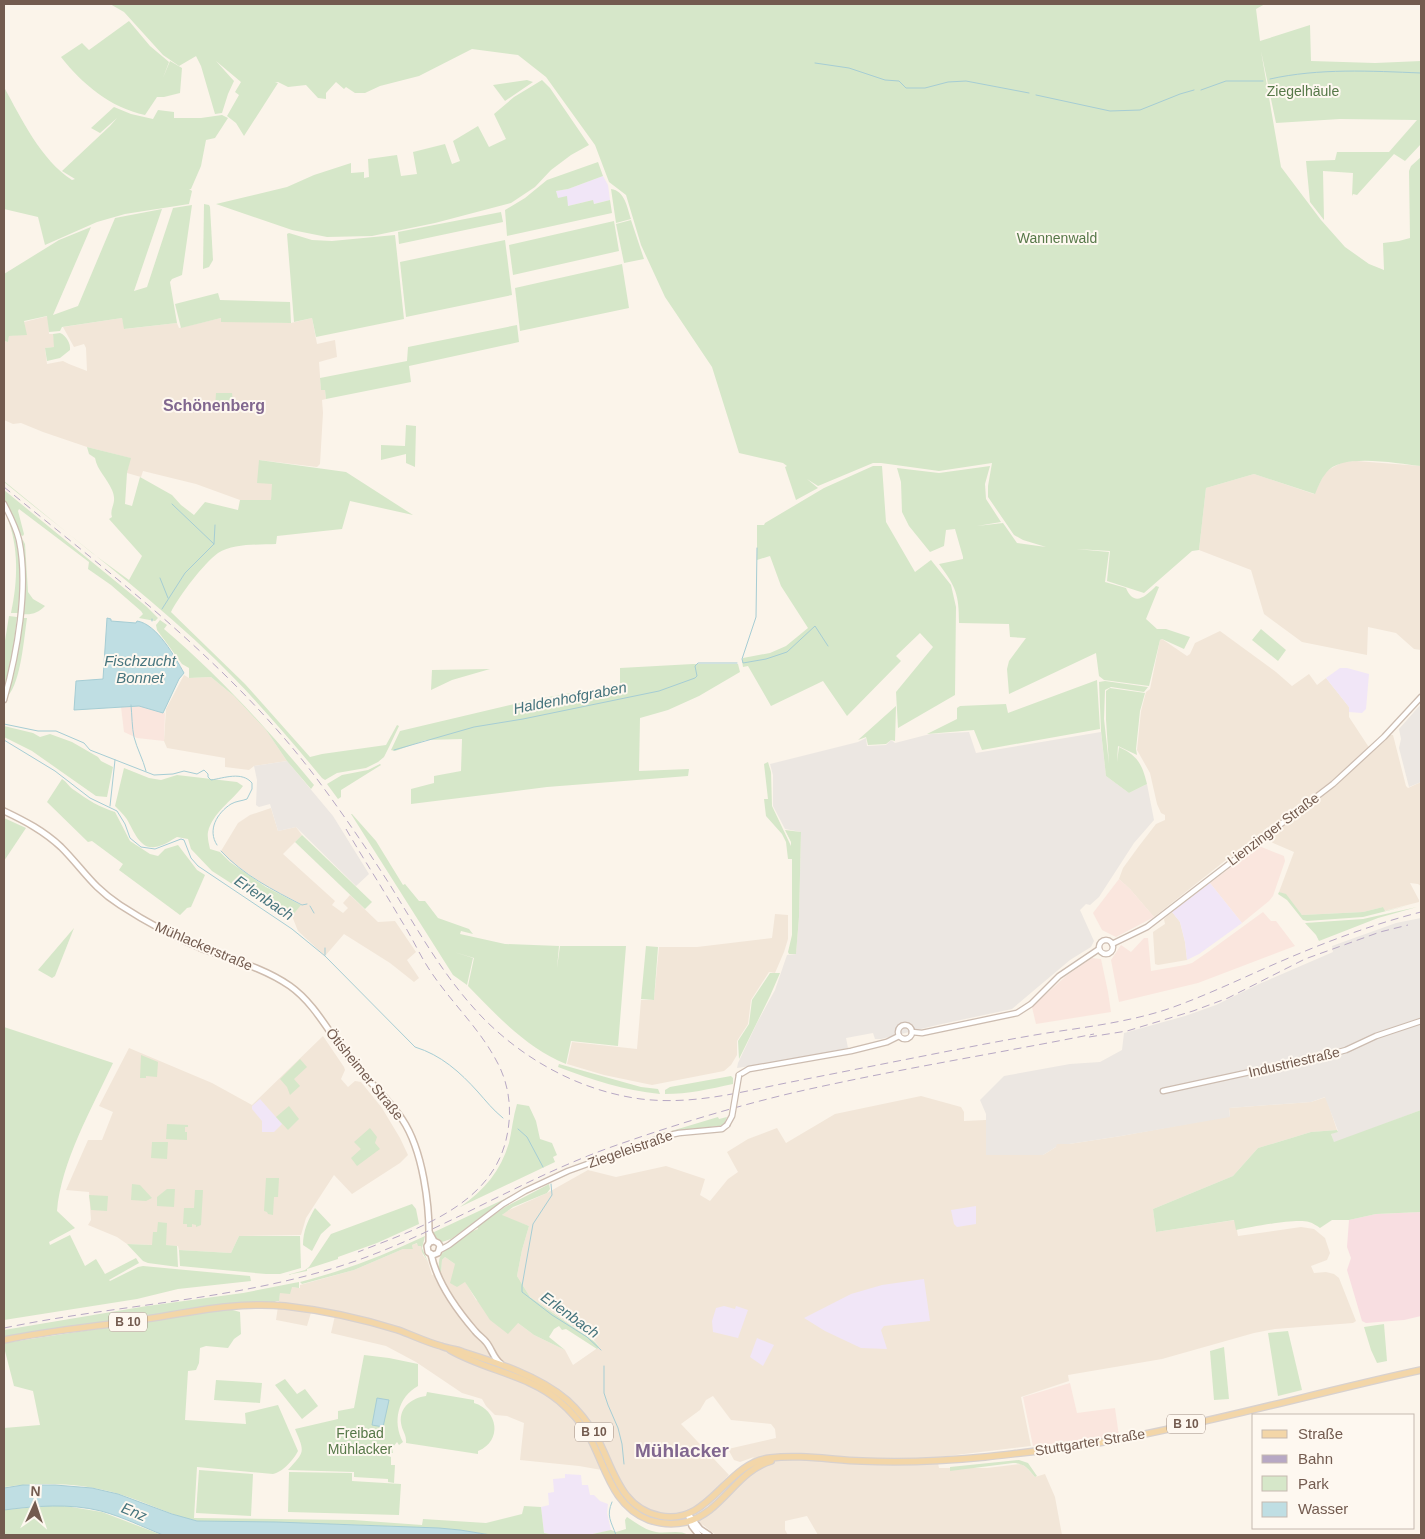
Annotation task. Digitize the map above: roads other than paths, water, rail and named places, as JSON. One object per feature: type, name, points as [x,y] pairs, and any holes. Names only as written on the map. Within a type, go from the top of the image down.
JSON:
[{"type":"main road","name":"Mühlackerstraße","points":[[4,811],[31,824],[61,847],[94,886],[105,896],[179,939],[256,968],[291,986]]},
{"type":"main road","name":"Ötisheimer Straße","points":[[291,986],[316,1012],[345,1052],[389,1102],[403,1122],[418,1152],[421,1163],[429,1232],[432,1242],[427,1250],[437,1251]]},
{"type":"main road","points":[[432,1242],[437,1251],[436,1273],[458,1309],[489,1347],[497,1361],[508,1368]]},
{"type":"main road","name":"B 10","points":[[4,1340],[224,1307],[264,1305],[296,1307],[373,1323],[485,1363],[539,1388],[564,1405],[583,1427],[594,1446],[611,1485],[623,1503],[632,1511],[662,1523],[674,1524],[692,1520]]},
{"type":"main road","points":[[485,1363],[489,1347]]},
{"type":"main road","name":"B 10","points":[[485,1363],[508,1368],[546,1385],[570,1403],[585,1420],[600,1444],[617,1482],[630,1501],[642,1510],[656,1516],[671,1517],[688,1514]]},
{"type":"main road","name":"Stuttgarter Straße","points":[[688,1514],[706,1504],[735,1475],[748,1466],[771,1458],[876,1462],[921,1461],[981,1457],[1089,1444],[1140,1435],[1421,1370]]},
{"type":"main road","name":"Stuttgarter Straße","points":[[692,1520],[703,1516],[740,1480],[758,1466],[783,1458]]},
{"type":"main road","points":[[688,1514],[699,1533]]},
{"type":"main road","points":[[699,1533],[700,1522],[703,1516]]},
{"type":"main road","points":[[674,1524],[687,1526],[699,1533],[708,1535]]},
{"type":"street","points":[[4,504],[14,523],[22,568],[18,633],[14,660],[4,700]]},
{"type":"street","name":"Lienzinger Straße","points":[[1112,944],[1147,926],[1334,784],[1384,737],[1421,697]]},
{"type":"street","name":"Lienzinger Straße","points":[[1106,940],[1112,944],[1113,948],[1108,954],[1101,953],[1099,945],[1102,941],[1106,940]]},
{"type":"street","name":"Ziegeleistraße","points":[[912,1032],[922,1033],[1009,1016],[1031,1004],[1060,976],[1099,949]]},
{"type":"street","name":"Industriestraße","points":[[1162,1091],[1328,1055],[1421,1021]]},
{"type":"street","name":"Ziegeleistraße","points":[[899,1036],[899,1030],[904,1025],[909,1026],[912,1032]]},
{"type":"street","name":"Ziegeleistraße","points":[[899,1036],[907,1039],[911,1036],[912,1032]]},
{"type":"street","name":"Ziegeleistraße","points":[[437,1251],[507,1201],[568,1171],[665,1136],[725,1128],[732,1116],[739,1075],[749,1070],[867,1048],[891,1041],[899,1036]]},
{"type":"street","points":[[539,1388],[546,1385]]},
{"type":"street","points":[[735,1475],[740,1480]]},
{"type":"water","name":"Fischzucht Bonnet","points":[[107,618],[111,619],[111,621],[136,623],[137,621],[144,623],[152,628],[165,642],[176,659],[184,673],[179,679],[163,713],[139,706],[74,710],[76,681],[103,679]]},
{"type":"water","points":[[377,1398],[389,1400],[383,1427],[372,1425]]},
{"type":"water","name":"Enz","points":[[23,1485],[92,1488],[118,1494],[197,1521],[439,1528],[491,1535],[163,1535],[117,1516],[89,1508],[53,1506],[4,1510],[4,1488]]},
{"type":"waterway","points":[[815,63],[849,68],[885,80],[899,81],[906,88],[925,88],[948,82],[966,81],[1029,93]]},
{"type":"waterway","points":[[1270,79],[1326,72],[1421,73]]},
{"type":"waterway","points":[[1201,90],[1226,81],[1263,81]]},
{"type":"waterway","points":[[1036,95],[1110,111],[1140,110],[1194,90]]},
{"type":"waterway","points":[[162,609],[185,573],[214,544],[172,504]]},
{"type":"waterway","points":[[214,544],[215,525]]},
{"type":"waterway","points":[[757,548],[756,617],[742,659],[743,663],[766,659],[787,652],[815,626],[828,646]]},
{"type":"waterway","points":[[160,578],[168,598]]},
{"type":"waterway","name":"Haldenhofgraben","points":[[394,750],[474,727],[523,719],[659,691],[695,678],[697,676],[695,666],[698,663],[737,663]]},
{"type":"waterway","points":[[131,705],[134,737],[146,771]]},
{"type":"waterway","points":[[4,724],[38,731],[56,731],[84,743],[90,750],[154,775],[173,774],[184,771],[197,774],[204,770],[211,780],[233,776],[248,779],[252,783],[252,789],[247,799],[231,804],[215,822],[213,834],[217,845]]},
{"type":"waterway","name":"Erlenbach","points":[[4,740],[55,771],[90,798],[117,811],[125,824],[130,838],[141,847],[155,849],[181,839],[184,840],[191,858],[198,866],[292,929],[325,956],[415,1047],[442,1059],[450,1065],[503,1118]]},
{"type":"waterway","points":[[110,806],[115,760]]},
{"type":"waterway","points":[[221,851],[239,867],[280,894],[302,905],[307,904]]},
{"type":"waterway","points":[[310,906],[314,913]]},
{"type":"waterway","name":"Erlenbach","points":[[325,948],[325,955]]},
{"type":"waterway","name":"Erlenbach","points":[[518,1129],[527,1137],[543,1167]]},
{"type":"waterway","name":"Erlenbach","points":[[551,1184],[552,1195],[533,1224],[522,1292],[552,1315],[587,1337],[601,1350]]},
{"type":"waterway","name":"Erlenbach","points":[[604,1366],[604,1393],[618,1428],[624,1464]]},
{"type":"waterway","name":"Erlenbach","points":[[612,1502],[609,1515],[616,1535]]},
{"type":"railway","points":[[4,487],[170,624],[209,660],[283,737],[317,779],[355,832],[422,938],[457,988],[484,1019],[500,1034],[536,1061],[556,1072],[597,1089],[641,1099],[678,1100],[714,1097],[1000,1041],[1122,1021],[1180,1005],[1334,940],[1369,927],[1421,912]]},
{"type":"railway","points":[[346,829],[427,966],[481,1037],[496,1060],[504,1076],[510,1112],[508,1130],[501,1156],[488,1177],[472,1195],[452,1210],[429,1222],[358,1252]]},
{"type":"railway","points":[[1089,1037],[1127,1031],[1193,1011],[1228,998],[1305,959],[1380,932],[1408,925]]},
{"type":"railway","points":[[4,1328],[44,1320],[245,1289],[324,1271],[362,1259],[399,1244],[580,1159],[682,1123],[792,1093],[905,1069],[1094,1034]]},
{"type":"district","name":"Schönenberg","points":[[214,405]]},
{"type":"district","name":"Mühlacker","points":[[682,1450]]},
{"type":"park label","name":"Ziegelhäule","points":[[1303,91]]},
{"type":"park label","name":"Wannenwald","points":[[1057,238]]},
{"type":"park label","name":"Freibad Mühlacker","points":[[360,1442]]}]
